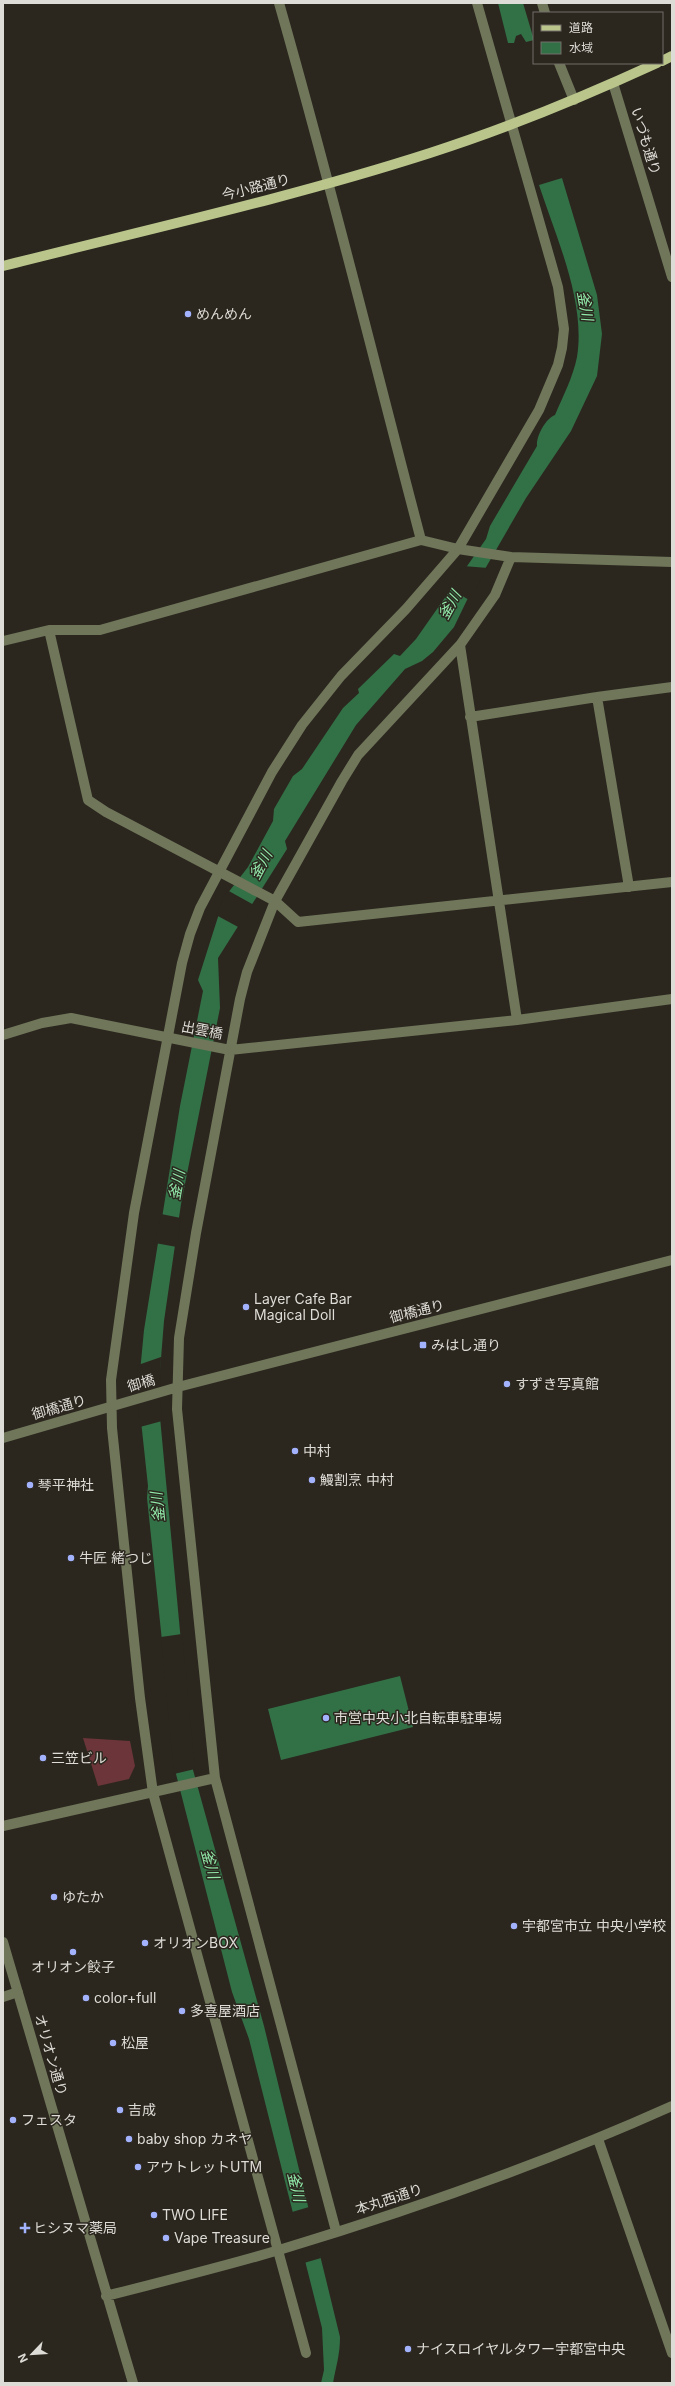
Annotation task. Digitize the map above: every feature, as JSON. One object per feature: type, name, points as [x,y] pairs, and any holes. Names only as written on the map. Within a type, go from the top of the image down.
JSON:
[{"type":"main road","points":[[663,60],[672,56]]},
{"type":"main road","points":[[570,102],[655,64]]},
{"type":"main road","name":"今小路通り","points":[[3,266],[329,183],[430,153],[570,102]]},
{"type":"street","points":[[279,3],[329,183],[337,221],[421,540]]},
{"type":"street","points":[[306,2353],[153,1793],[139,1690],[111,1406],[111,1380],[134,1213],[190,934],[219,872],[272,772],[302,725],[341,676],[406,609],[458,549],[539,410],[558,365],[564,329],[558,287],[477,3]]},
{"type":"street","points":[[559,64],[570,102]]},
{"type":"street","name":"いづも通り","points":[[613,83],[669,257],[672,277]]},
{"type":"street","points":[[3,641],[49,630],[100,630],[421,540],[458,549],[511,557],[672,562]]},
{"type":"street","points":[[336,2231],[210,1779],[177,1410],[173,1389],[179,1338],[196,1233],[230,1050],[247,972],[275,901],[358,755],[460,645],[495,595],[511,557]]},
{"type":"street","points":[[49,630],[88,800],[106,812],[275,901],[298,922],[498,902],[672,882]]},
{"type":"street","points":[[460,645],[517,1020]]},
{"type":"street","points":[[470,717],[672,687]]},
{"type":"street","points":[[597,697],[629,887]]},
{"type":"street","name":"出雲橋","points":[[3,1034],[42,1023],[71,1018],[230,1050],[517,1020],[672,999]]},
{"type":"street","name":"御橋通り","points":[[173,1389],[672,1260]]},
{"type":"street","name":"御橋","points":[[127,1402],[173,1389]]},
{"type":"street","name":"御橋通り","points":[[3,1438],[127,1402]]},
{"type":"street","points":[[3,1826],[210,1779]]},
{"type":"street","name":"オリオン通り","points":[[3,1942],[106,2296],[133,2383]]},
{"type":"street","points":[[3,1997],[18,1992]]},
{"type":"street","name":"本丸西通り","points":[[106,2296],[278,2250],[467,2189],[598,2139],[672,2106]]},
{"type":"street","points":[[598,2139],[672,2353]]},
{"type":"shaded area","points":[[83,1738],[130,1741],[135,1766],[129,1779],[98,1786]]},
{"type":"water","points":[[498,3],[523,3],[533,40],[526,42],[521,34],[516,36],[514,43],[508,43]]},
{"type":"water","name":"釜川","points":[[562,178],[597,295],[602,334],[597,376],[571,431],[526,498],[467,600],[454,627],[433,652],[422,661],[405,669],[356,725],[285,841],[287,849],[218,958],[220,1008],[181,1204],[164,1321],[158,1396],[193,1770],[264,2026],[340,2337],[339,2355],[333,2383],[321,2383],[324,2370],[322,2328],[249,2039],[232,1992],[176,1774],[147,1498],[148,1486],[138,1393],[144,1330],[180,1106],[203,991],[198,980],[224,898],[248,867],[273,821],[274,809],[293,776],[302,769],[343,708],[359,693],[358,689],[394,654],[400,656],[416,639],[486,539],[490,526],[537,446],[538,437],[542,428],[548,420],[555,415],[570,379],[577,357],[579,336],[577,314],[568,270],[539,185]]},
{"type":"water","points":[[400,1676],[413,1727],[281,1760],[268,1709]]},
{"type":"pier","points":[[463,566],[488,568],[469,600],[448,587]]},
{"type":"pier","points":[[227,890],[254,905],[240,928],[216,915]]},
{"type":"pier","points":[[161,1214],[181,1218],[177,1247],[155,1243]]},
{"type":"pier","points":[[161,1357],[160,1396],[162,1421],[140,1427],[136,1393],[138,1365]]},
{"type":"pier","points":[[182,1634],[195,1769],[174,1774],[161,1637]]},
{"type":"pier","points":[[309,2207],[321,2258],[304,2263],[292,2212]]},
{"type":"place","name":"めんめん","points":[[188,314]]},
{"type":"place","name":"Layer Cafe Bar Magical Doll","points":[[246,1307]]},
{"type":"place","name":"みはし通り","points":[[423,1345]]},
{"type":"place","name":"すずき写真館","points":[[507,1384]]},
{"type":"place","name":"中村","points":[[295,1451]]},
{"type":"place","name":"鰻割烹 中村","points":[[312,1480]]},
{"type":"place","name":"琴平神社","points":[[30,1485]]},
{"type":"place","name":"牛匠 緒つじ","points":[[71,1558]]},
{"type":"place","name":"市営中央小北自転車駐車場","points":[[326,1718]]},
{"type":"place","name":"三笠ビル","points":[[43,1758]]},
{"type":"place","name":"ゆたか","points":[[54,1897]]},
{"type":"place","name":"宇都宮市立 中央小学校","points":[[514,1926]]},
{"type":"place","name":"オリオンBOX","points":[[145,1943]]},
{"type":"place","name":"オリオン餃子","points":[[73,1952]]},
{"type":"place","name":"color+full","points":[[86,1998]]},
{"type":"place","name":"多喜屋酒店","points":[[182,2011]]},
{"type":"place","name":"松屋","points":[[113,2043]]},
{"type":"place","name":"吉成","points":[[120,2110]]},
{"type":"place","name":"フェスタ","points":[[13,2120]]},
{"type":"place","name":"baby shop カネヤ","points":[[129,2139]]},
{"type":"place","name":"アウトレットUTM","points":[[138,2167]]},
{"type":"place","name":"TWO LIFE","points":[[154,2215]]},
{"type":"place","name":"ヒシヌマ薬局","points":[[25,2228]]},
{"type":"place","name":"Vape Treasure","points":[[166,2238]]},
{"type":"place","name":"ナイスロイヤルタワー宇都宮中央","points":[[408,2349]]}]
